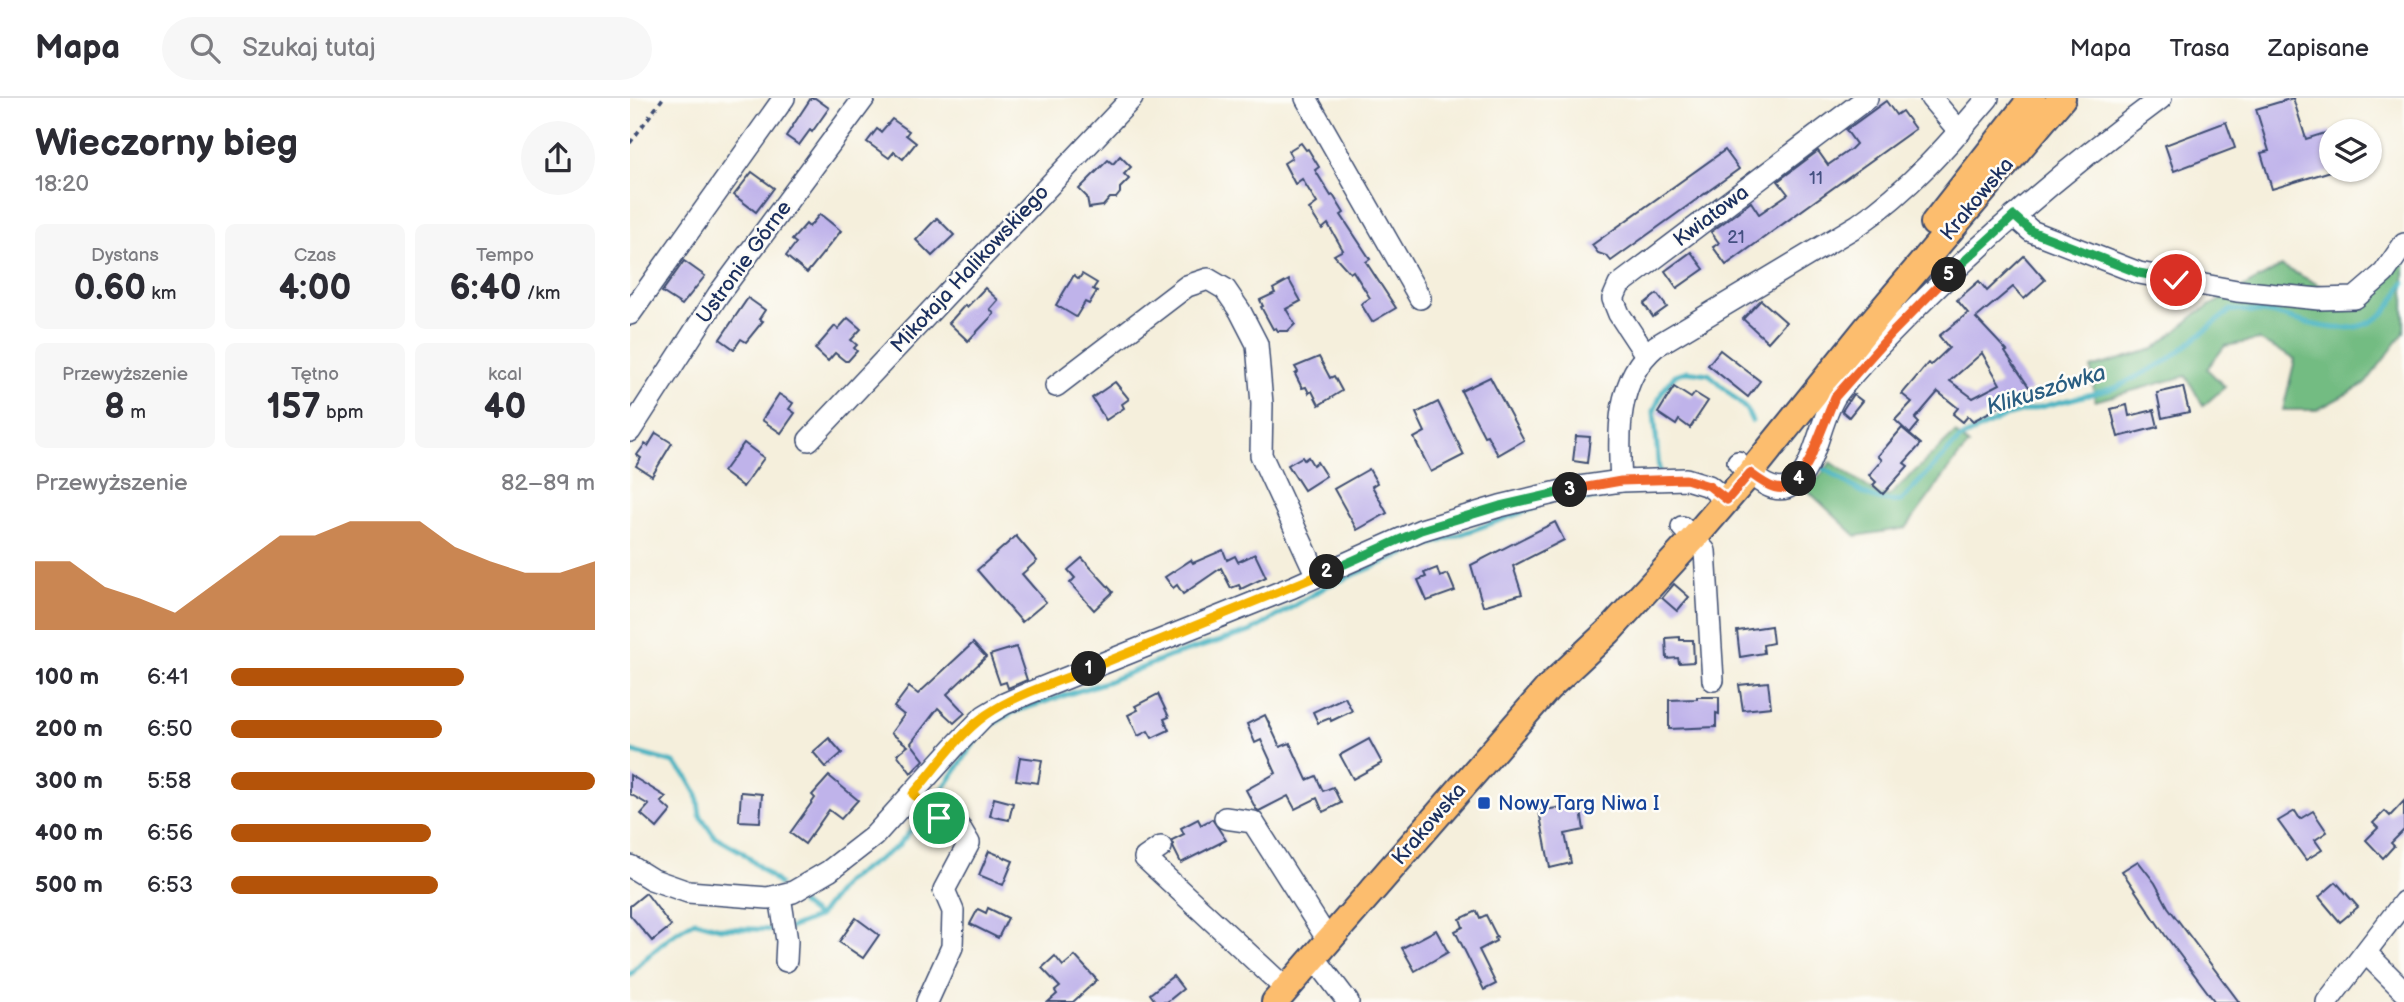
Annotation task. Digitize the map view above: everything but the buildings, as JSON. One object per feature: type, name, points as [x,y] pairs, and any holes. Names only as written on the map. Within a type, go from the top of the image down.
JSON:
[{"type":"main road","name":"Krakowska","points":[[1744,467],[2032,98]]},
{"type":"main road","name":"Krakowska","points":[[1280,996],[1548,688],[1609,631],[1688,532],[1867,328],[2062,98]]},
{"type":"street","points":[[630,314],[784,98]]},
{"type":"street","name":"Ustronie Górne","points":[[630,431],[718,295],[864,98]]},
{"type":"street","name":"Mikołaja Halikowskiego","points":[[808,440],[1132,98]]},
{"type":"street","points":[[1306,98],[1420,298]]},
{"type":"street","name":"Kwiatowa","points":[[1646,355],[1619,314],[1613,299],[1619,285],[1867,98]]},
{"type":"street","points":[[1931,98],[1960,132]]},
{"type":"street","points":[[1621,481],[1618,443],[1626,394],[1637,366],[1646,355],[1656,346],[1889,204],[1922,173],[1989,98]]},
{"type":"street","points":[[1744,467],[1772,488],[1781,489],[1797,482],[1810,459],[1835,397],[1909,315],[2014,216],[2161,98]]},
{"type":"street","points":[[2014,216],[2031,231],[2139,273],[2237,291],[2319,299],[2355,298],[2384,273],[2404,244]]},
{"type":"street","points":[[1056,386],[1187,286],[1208,279],[1225,289],[1257,344],[1262,404],[1261,455],[1317,576]]},
{"type":"street","points":[[782,906],[918,799],[968,732],[984,716],[1004,704],[1317,576],[1421,530],[1500,506],[1579,487],[1621,481],[1686,479],[1720,495]]},
{"type":"street","points":[[1688,532],[1705,551],[1713,680]]},
{"type":"street","points":[[918,799],[939,818],[960,828],[970,842],[944,890],[953,911],[952,947],[927,1002]]},
{"type":"street","points":[[1225,818],[1252,822],[1348,1002]]},
{"type":"street","points":[[1161,847],[1144,858],[1280,996]]},
{"type":"street","points":[[630,866],[651,879],[688,892],[768,898],[782,906]]},
{"type":"street","points":[[2327,1002],[2404,902]]},
{"type":"street","points":[[782,906],[787,951]]},
{"type":"street","points":[[2366,953],[2404,991]]},
{"type":"path","points":[[630,143],[663,98]]},
{"type":"green space","points":[[2404,259],[2404,333],[2365,384],[2317,410],[2283,410],[2295,359],[2259,340],[2225,346],[2207,369],[2225,387],[2203,406],[2186,376],[2095,401],[2091,368],[2154,349],[2200,311],[2282,266],[2359,309]]},
{"type":"green space","points":[[1955,433],[1969,445],[1906,528],[1856,536],[1808,491],[1831,462],[1879,495],[1889,496]]},
{"type":"waterway","name":"Klikuszówka","points":[[1819,466],[1868,495],[1878,499],[1901,501],[1960,439],[2005,416],[2115,388],[2167,361],[2231,310],[2269,313],[2330,328],[2357,327],[2383,314],[2404,283]]},
{"type":"waterway","name":"Klikuszówka","points":[[1659,471],[1654,411],[1662,392],[1675,375],[1687,371],[1709,374],[1746,409],[1752,421]]},
{"type":"waterway","name":"Klikuszówka","points":[[1561,504],[1646,489]]},
{"type":"waterway","name":"Klikuszówka","points":[[933,804],[977,739],[991,725],[1013,712],[1109,681],[1171,656],[1252,631],[1327,586],[1402,555],[1535,508]]},
{"type":"waterway","points":[[630,751],[674,763],[688,778],[697,794],[700,815],[714,836],[742,852],[779,884]]},
{"type":"waterway","name":"Klikuszówka","points":[[790,928],[818,917],[845,882],[898,846],[927,811]]},
{"type":"waterway","points":[[801,904],[818,917]]},
{"type":"waterway","name":"Klikuszówka","points":[[630,975],[660,945],[695,921],[720,928],[781,930]]},
{"type":"place","name":"Nowy Targ Niwa I","points":[[1484,803]]},
{"type":"route","points":[[939,818],[913,794],[984,716],[1004,704],[1293,587],[1421,530],[1500,506],[1579,487],[1621,481],[1686,479],[1709,486],[1727,500],[1750,473],[1772,488],[1781,489],[1793,485],[1810,459],[1835,397],[1892,333],[1953,271],[2014,216],[2031,231],[2139,273],[2176,280]]}]
